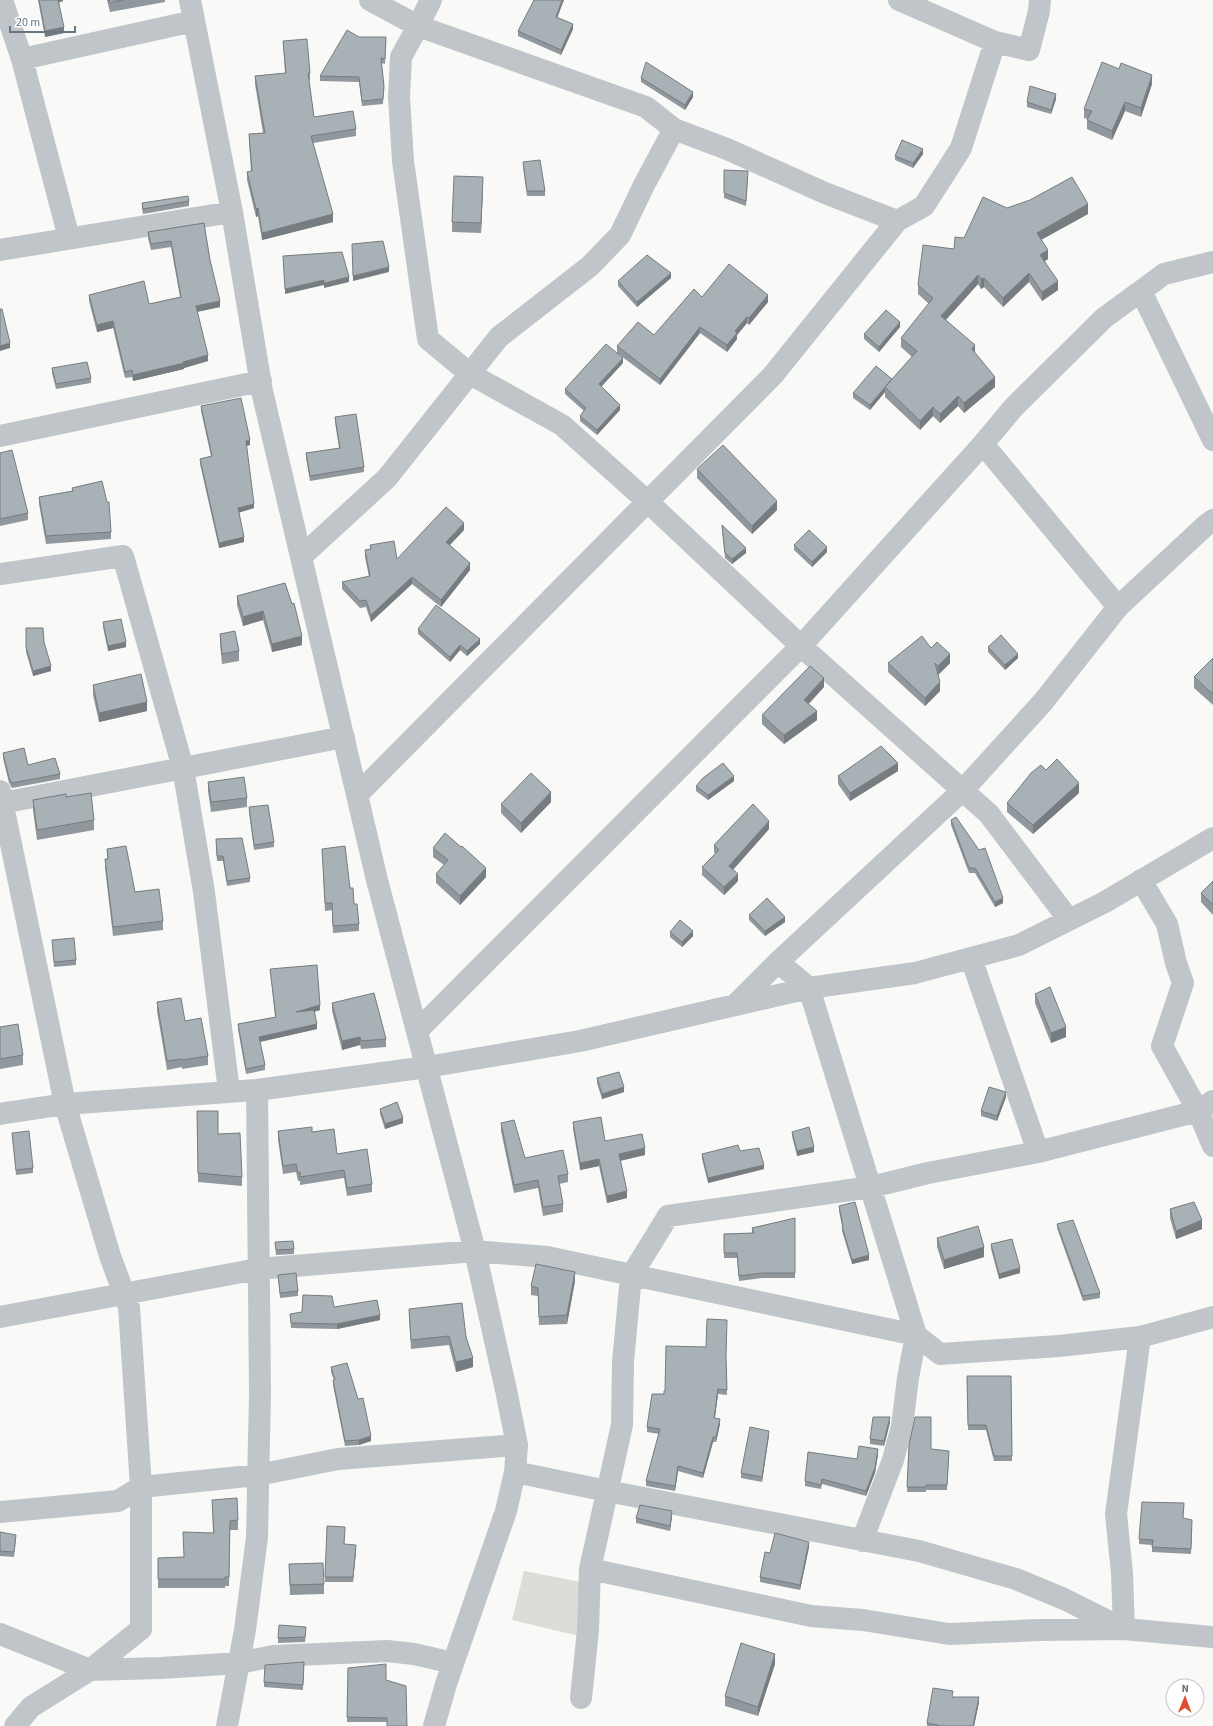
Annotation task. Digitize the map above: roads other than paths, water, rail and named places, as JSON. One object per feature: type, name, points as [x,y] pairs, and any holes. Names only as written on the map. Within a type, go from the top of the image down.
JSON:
[{"type":"street","points":[[2,0],[22,59],[69,238]]},
{"type":"street","points":[[370,0],[418,26],[646,107],[674,129],[727,149],[825,193],[897,221]]},
{"type":"street","points":[[431,0],[401,57],[399,97],[403,161],[428,339],[470,374],[562,425],[648,502],[801,646],[989,814],[1069,920]]},
{"type":"street","points":[[899,0],[995,42],[1029,50],[1039,11],[1040,0]]},
{"type":"street","points":[[22,59],[192,10],[232,212],[261,381],[377,880],[475,1251],[517,1445],[515,1472],[506,1511],[453,1663],[434,1726]]},
{"type":"street","points":[[357,795],[773,375],[897,221],[924,206],[961,148],[995,42]]},
{"type":"street","points":[[302,556],[387,478],[499,337],[590,266],[620,235],[674,129]]},
{"type":"street","points":[[0,250],[232,212]]},
{"type":"street","points":[[417,1031],[801,646],[983,444],[1013,408],[1104,318],[1164,274],[1213,262]]},
{"type":"street","points":[[1141,291],[1213,440]]},
{"type":"street","points":[[0,436],[261,381]]},
{"type":"street","points":[[983,444],[1118,607]]},
{"type":"street","points":[[735,1005],[778,962],[962,790],[1043,702],[1118,607],[1213,520]]},
{"type":"street","points":[[0,574],[123,556],[183,768],[204,892],[229,1091]]},
{"type":"street","points":[[15,1726],[31,1707],[90,1670],[141,1629],[140,1486],[130,1307],[110,1256],[65,1104],[1,797],[183,768],[344,737]]},
{"type":"street","points":[[0,1114],[65,1104],[257,1090],[427,1067],[580,1041],[809,988],[915,973],[1019,945],[1105,902],[1213,838]]},
{"type":"street","points":[[1141,880],[1167,924],[1176,963],[1183,983],[1162,1046],[1206,1106],[1213,1146]]},
{"type":"street","points":[[971,958],[1038,1152]]},
{"type":"street","points":[[778,962],[809,988],[916,1335],[908,1378],[902,1426],[893,1460],[862,1541]]},
{"type":"street","points":[[228,1726],[246,1630],[257,1537],[260,1392],[257,1090]]},
{"type":"street","points":[[581,1698],[588,1630],[590,1569],[622,1425],[623,1362],[631,1276],[668,1216],[871,1187],[928,1172],[1038,1152],[1206,1106]]},
{"type":"street","points":[[0,1317],[125,1295],[258,1269],[475,1251],[547,1257],[631,1276],[916,1335],[940,1354],[1059,1346],[1140,1337],[1213,1317]]},
{"type":"street","points":[[1124,1629],[1122,1573],[1116,1514],[1140,1337]]},
{"type":"street","points":[[0,1512],[118,1501],[140,1486],[258,1475],[338,1459],[517,1445]]},
{"type":"street","points":[[515,1472],[919,1551],[1016,1579],[1064,1599],[1124,1629]]},
{"type":"street","points":[[590,1569],[811,1616],[863,1620],[949,1634],[1038,1630],[1124,1629],[1213,1637]]},
{"type":"street","points":[[0,1634],[90,1670],[161,1668],[240,1663],[273,1656],[387,1651],[414,1654],[453,1663]]}]
